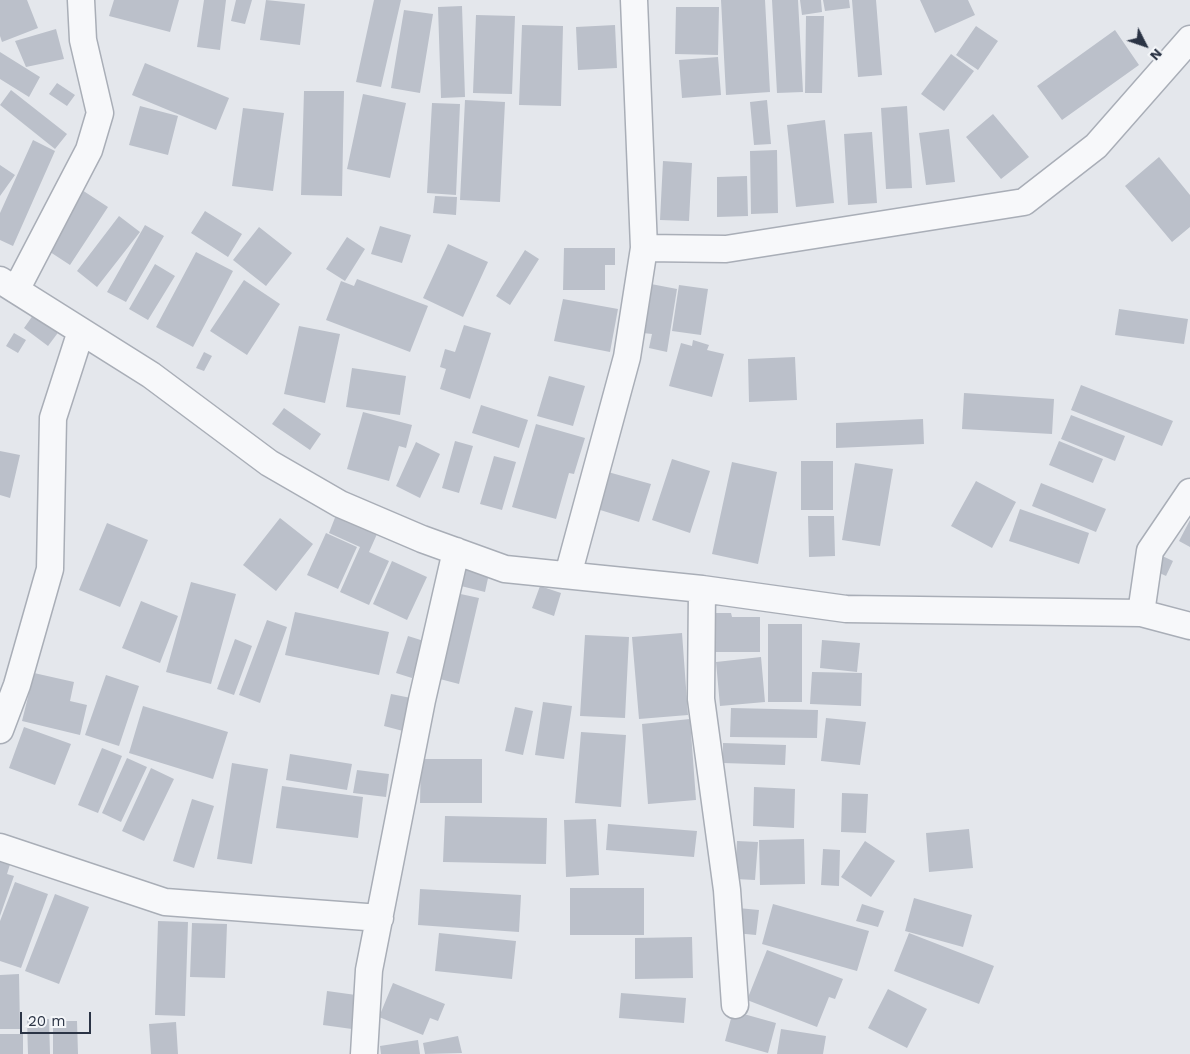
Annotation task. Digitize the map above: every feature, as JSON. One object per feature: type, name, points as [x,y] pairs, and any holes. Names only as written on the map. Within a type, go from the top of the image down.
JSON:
[{"type":"street","points":[[81,0],[83,40],[100,113],[89,150],[8,285],[151,375],[269,463],[340,504],[422,539],[505,569],[702,589],[846,609],[1141,613],[1190,626]]},
{"type":"street","points":[[568,576],[627,356],[644,248],[634,0]]},
{"type":"street","points":[[644,248],[726,249],[1024,202],[1096,146],[1190,39]]},
{"type":"street","points":[[0,730],[17,685],[50,569],[52,418],[81,331]]},
{"type":"street","points":[[1141,613],[1150,551],[1190,492]]},
{"type":"street","points":[[364,1054],[370,970],[422,700],[456,551]]},
{"type":"street","points":[[702,589],[701,699],[727,890],[735,1005]]},
{"type":"street","points":[[0,846],[166,902],[380,918]]},
{"type":"building","points":[[0,0],[27,0],[38,28],[2,42],[0,36]]},
{"type":"building","points":[[114,0],[179,0],[170,32],[109,16]]},
{"type":"building","points":[[204,0],[226,0],[220,50],[197,47]]},
{"type":"building","points":[[236,0],[252,0],[245,24],[231,21]]},
{"type":"building","points":[[266,0],[305,4],[300,45],[260,40]]},
{"type":"building","points":[[374,0],[401,0],[381,87],[356,82]]},
{"type":"building","points":[[721,0],[765,0],[770,92],[726,95]]},
{"type":"building","points":[[772,0],[798,0],[803,92],[777,93]]},
{"type":"building","points":[[800,0],[821,0],[822,12],[802,15]]},
{"type":"building","points":[[823,0],[849,0],[850,8],[825,11]]},
{"type":"building","points":[[852,0],[876,0],[882,75],[858,77]]},
{"type":"building","points":[[920,0],[968,0],[975,15],[935,33]]},
{"type":"building","points":[[462,6],[465,97],[441,98],[438,7]]},
{"type":"building","points":[[676,7],[719,7],[718,55],[675,54]]},
{"type":"building","points":[[404,10],[433,14],[420,93],[391,88]]},
{"type":"building","points":[[476,15],[515,16],[512,94],[473,93]]},
{"type":"building","points":[[806,16],[824,16],[822,93],[805,93]]},
{"type":"building","points":[[522,25],[563,26],[561,106],[519,105]]},
{"type":"building","points":[[615,25],[617,68],[578,70],[576,27]]},
{"type":"building","points":[[976,26],[998,41],[978,70],[956,55]]},
{"type":"building","points":[[56,29],[64,59],[26,67],[15,41]]},
{"type":"building","points":[[1115,30],[1139,65],[1062,120],[1037,86]]},
{"type":"building","points":[[0,52],[40,77],[29,97],[0,79]]},
{"type":"building","points":[[951,54],[974,71],[944,111],[921,94]]},
{"type":"building","points":[[718,57],[721,95],[682,98],[679,60]]},
{"type":"building","points":[[145,63],[229,98],[216,130],[132,95]]},
{"type":"building","points":[[57,83],[75,95],[67,106],[49,94]]},
{"type":"building","points":[[11,90],[67,134],[55,149],[0,105]]},
{"type":"building","points":[[304,91],[344,91],[342,196],[301,195]]},
{"type":"building","points":[[363,94],[406,103],[390,178],[347,169]]},
{"type":"building","points":[[465,100],[505,102],[500,202],[460,200]]},
{"type":"building","points":[[767,100],[771,144],[754,145],[750,102]]},
{"type":"building","points":[[432,103],[460,104],[456,195],[427,193]]},
{"type":"building","points":[[140,106],[178,116],[168,155],[129,145]]},
{"type":"building","points":[[907,106],[912,188],[886,189],[881,108]]},
{"type":"building","points":[[243,108],[284,113],[273,191],[232,186]]},
{"type":"building","points":[[993,114],[1029,157],[1001,179],[966,137]]},
{"type":"building","points":[[825,120],[834,203],[796,207],[787,125]]},
{"type":"building","points":[[949,129],[955,182],[926,185],[919,133]]},
{"type":"building","points":[[872,132],[877,203],[848,205],[844,134]]},
{"type":"building","points":[[33,140],[55,151],[13,246],[0,240],[0,213]]},
{"type":"building","points":[[777,150],[778,213],[751,214],[750,151]]},
{"type":"building","points":[[1159,157],[1190,195],[1190,227],[1172,242],[1125,186]]},
{"type":"building","points":[[663,161],[692,163],[689,221],[660,220]]},
{"type":"building","points":[[0,165],[15,175],[0,196]]},
{"type":"building","points":[[747,176],[748,216],[717,217],[717,177]]},
{"type":"building","points":[[82,190],[108,207],[70,265],[44,248]]},
{"type":"building","points":[[435,196],[457,197],[456,215],[433,213]]},
{"type":"building","points":[[205,211],[242,234],[228,257],[191,233]]},
{"type":"building","points":[[119,216],[140,232],[97,287],[77,271]]},
{"type":"building","points":[[145,225],[164,236],[126,302],[107,292]]},
{"type":"building","points":[[380,226],[411,235],[402,263],[371,254]]},
{"type":"building","points":[[259,227],[292,253],[266,286],[233,260]]},
{"type":"building","points":[[347,237],[365,249],[345,281],[326,269]]},
{"type":"building","points":[[448,244],[488,262],[463,317],[423,298]]},
{"type":"building","points":[[564,248],[615,248],[615,265],[605,265],[605,290],[563,290]]},
{"type":"building","points":[[525,250],[539,259],[510,305],[496,296]]},
{"type":"building","points":[[196,252],[233,271],[193,347],[156,327]]},
{"type":"building","points":[[155,264],[175,276],[148,320],[129,309]]},
{"type":"building","points":[[357,279],[428,306],[410,352],[326,320],[341,281],[354,286]]},
{"type":"building","points":[[244,280],[280,304],[247,355],[210,331]]},
{"type":"building","points":[[651,284],[677,289],[667,352],[649,348],[652,334],[643,333]]},
{"type":"building","points":[[679,285],[708,289],[701,335],[672,331]]},
{"type":"building","points":[[563,299],[618,309],[610,352],[554,341]]},
{"type":"building","points":[[1119,309],[1188,319],[1184,344],[1115,335]]},
{"type":"building","points":[[36,311],[60,330],[48,346],[24,328]]},
{"type":"building","points":[[464,325],[491,333],[470,399],[440,389],[446,369],[440,367],[445,349],[455,352]]},
{"type":"building","points":[[299,326],[340,334],[325,403],[284,394]]},
{"type":"building","points":[[14,333],[26,340],[18,353],[6,346]]},
{"type":"building","points":[[693,340],[709,345],[707,350],[724,354],[712,397],[669,386],[681,343],[692,346]]},
{"type":"building","points":[[204,352],[212,356],[204,371],[196,368]]},
{"type":"building","points":[[795,357],[797,400],[749,402],[748,359]]},
{"type":"building","points":[[352,368],[406,376],[400,415],[346,407]]},
{"type":"building","points":[[549,376],[585,386],[573,426],[537,416]]},
{"type":"building","points":[[1081,385],[1173,421],[1162,446],[1071,410]]},
{"type":"building","points":[[964,393],[1054,399],[1052,434],[962,429]]},
{"type":"building","points":[[481,405],[528,420],[519,448],[472,433]]},
{"type":"building","points":[[284,408],[321,434],[310,450],[272,424]]},
{"type":"building","points":[[363,412],[412,425],[406,448],[399,446],[389,481],[347,469]]},
{"type":"building","points":[[1071,415],[1125,436],[1115,461],[1061,439]]},
{"type":"building","points":[[923,419],[924,444],[836,448],[836,423]]},
{"type":"building","points":[[536,424],[585,438],[574,474],[569,473],[556,519],[512,507]]},
{"type":"building","points":[[455,441],[473,446],[459,493],[442,488]]},
{"type":"building","points":[[1059,441],[1103,459],[1093,483],[1049,465]]},
{"type":"building","points":[[416,442],[440,454],[420,498],[396,486]]},
{"type":"building","points":[[0,451],[20,455],[10,498],[0,495]]},
{"type":"building","points":[[494,456],[516,462],[502,510],[480,504]]},
{"type":"building","points":[[672,459],[710,471],[690,533],[652,520]]},
{"type":"building","points":[[801,461],[833,461],[833,510],[801,510]]},
{"type":"building","points":[[732,462],[777,472],[758,564],[712,554]]},
{"type":"building","points":[[855,463],[893,469],[880,546],[842,540]]},
{"type":"building","points":[[608,472],[651,484],[639,522],[597,509]]},
{"type":"building","points":[[976,481],[1016,502],[992,548],[951,526]]},
{"type":"building","points":[[1041,483],[1106,509],[1096,532],[1032,506]]},
{"type":"building","points":[[1020,509],[1089,533],[1079,564],[1009,541]]},
{"type":"building","points":[[336,515],[377,534],[369,552],[389,561],[369,605],[340,592],[360,547],[329,533]]},
{"type":"building","points":[[808,516],[834,516],[835,556],[809,557]]},
{"type":"building","points":[[280,518],[313,544],[276,591],[243,565]]},
{"type":"building","points":[[1190,520],[1190,547],[1179,541]]},
{"type":"building","points":[[107,523],[148,540],[120,607],[79,590]]},
{"type":"building","points":[[326,533],[357,547],[338,589],[307,575]]},
{"type":"building","points":[[1156,553],[1173,561],[1166,576],[1149,568]]},
{"type":"building","points":[[392,561],[427,577],[407,620],[373,604]]},
{"type":"building","points":[[462,563],[490,569],[485,592],[457,585]]},
{"type":"building","points":[[191,582],[236,594],[211,684],[166,672]]},
{"type":"building","points":[[540,586],[561,593],[554,616],[532,608]]},
{"type":"building","points":[[456,593],[479,598],[459,684],[436,678]]},
{"type":"building","points":[[141,601],[178,616],[160,663],[122,648]]},
{"type":"building","points":[[295,612],[389,632],[379,675],[285,655]]},
{"type":"building","points":[[711,613],[731,613],[732,617],[760,617],[760,652],[711,652]]},
{"type":"building","points":[[267,620],[287,627],[260,703],[239,695]]},
{"type":"building","points":[[768,624],[802,624],[802,702],[768,702]]},
{"type":"building","points":[[682,633],[688,715],[639,719],[632,637]]},
{"type":"building","points":[[585,635],[629,637],[625,718],[580,716]]},
{"type":"building","points":[[408,636],[424,641],[412,678],[396,673]]},
{"type":"building","points":[[235,639],[252,646],[234,695],[217,689]]},
{"type":"building","points":[[822,640],[860,643],[857,672],[820,668]]},
{"type":"building","points":[[761,657],[765,702],[720,706],[716,662]]},
{"type":"building","points":[[812,672],[862,673],[861,706],[810,704]]},
{"type":"building","points":[[34,673],[74,682],[70,701],[87,705],[80,735],[22,721]]},
{"type":"building","points":[[106,675],[139,686],[119,746],[85,735]]},
{"type":"building","points":[[391,694],[411,698],[403,731],[384,726]]},
{"type":"building","points":[[543,702],[572,706],[564,759],[535,755]]},
{"type":"building","points":[[143,706],[228,732],[213,779],[129,753]]},
{"type":"building","points":[[515,707],[533,711],[523,755],[505,751]]},
{"type":"building","points":[[731,708],[818,710],[817,738],[730,737]]},
{"type":"building","points":[[826,718],[866,722],[860,765],[821,761]]},
{"type":"building","points":[[690,719],[696,800],[648,804],[642,724]]},
{"type":"building","points":[[24,727],[71,744],[55,785],[9,768]]},
{"type":"building","points":[[581,732],[626,735],[621,807],[575,803]]},
{"type":"building","points":[[723,743],[786,745],[785,765],[723,763]]},
{"type":"building","points":[[102,748],[122,756],[98,813],[78,805]]},
{"type":"building","points":[[290,754],[352,764],[347,790],[286,780]]},
{"type":"building","points":[[127,758],[147,767],[121,822],[102,813]]},
{"type":"building","points":[[421,759],[482,759],[482,803],[420,803]]},
{"type":"building","points":[[232,763],[268,769],[252,864],[217,859]]},
{"type":"building","points":[[151,768],[174,779],[144,841],[122,831]]},
{"type":"building","points":[[357,770],[389,774],[386,797],[353,793]]},
{"type":"building","points":[[282,786],[363,797],[358,838],[276,828]]},
{"type":"building","points":[[754,787],[795,789],[794,828],[753,826]]},
{"type":"building","points":[[842,793],[868,794],[866,833],[841,832]]},
{"type":"building","points":[[192,799],[214,806],[194,868],[173,861]]},
{"type":"building","points":[[445,816],[547,818],[546,864],[443,862]]},
{"type":"building","points":[[596,819],[599,875],[566,877],[564,820]]},
{"type":"building","points":[[608,824],[697,831],[694,857],[606,850]]},
{"type":"building","points":[[969,829],[973,868],[929,872],[926,833]]},
{"type":"building","points":[[804,839],[805,884],[760,885],[759,840]]},
{"type":"building","points":[[737,841],[758,842],[755,880],[735,879]]},
{"type":"building","points":[[865,841],[895,861],[871,897],[841,877]]},
{"type":"building","points":[[823,849],[840,850],[839,886],[821,885]]},
{"type":"building","points":[[0,854],[12,858],[7,874],[14,876],[0,916]]},
{"type":"building","points":[[15,882],[48,894],[21,968],[0,961],[0,921]]},
{"type":"building","points":[[570,888],[644,888],[644,935],[570,935]]},
{"type":"building","points":[[420,889],[521,895],[519,932],[418,925]]},
{"type":"building","points":[[55,894],[89,907],[59,984],[25,971]]},
{"type":"building","points":[[914,898],[972,915],[963,947],[905,931]]},
{"type":"building","points":[[773,904],[869,931],[857,971],[762,944]]},
{"type":"building","points":[[862,904],[884,911],[878,927],[856,921]]},
{"type":"building","points":[[738,908],[759,910],[756,935],[735,933]]},
{"type":"building","points":[[158,921],[188,922],[185,1016],[155,1015]]},
{"type":"building","points":[[192,923],[227,924],[225,978],[190,977]]},
{"type":"building","points":[[439,933],[516,941],[512,979],[435,971]]},
{"type":"building","points":[[909,933],[994,966],[979,1004],[894,971]]},
{"type":"building","points":[[692,937],[693,978],[635,979],[635,938]]},
{"type":"building","points":[[767,950],[843,979],[835,999],[829,997],[817,1027],[747,1000]]},
{"type":"building","points":[[19,974],[20,1029],[0,1029],[0,975]]},
{"type":"building","points":[[393,983],[445,1004],[438,1021],[430,1018],[423,1035],[379,1017]]},
{"type":"building","points":[[888,989],[927,1009],[907,1048],[868,1028]]},
{"type":"building","points":[[327,991],[356,995],[352,1029],[323,1025]]},
{"type":"building","points":[[621,993],[686,998],[684,1023],[619,1018]]},
{"type":"building","points":[[733,1011],[776,1023],[768,1053],[725,1041]]},
{"type":"building","points":[[49,1019],[50,1054],[28,1054],[27,1020]]},
{"type":"building","points":[[53,1021],[77,1021],[78,1054],[53,1054]]},
{"type":"building","points":[[176,1022],[178,1054],[151,1054],[149,1024]]},
{"type":"building","points":[[781,1029],[826,1036],[823,1054],[777,1054]]},
{"type":"building","points":[[0,1034],[23,1034],[23,1054],[0,1054]]},
{"type":"building","points":[[458,1036],[462,1053],[425,1054],[423,1043]]},
{"type":"building","points":[[418,1040],[420,1054],[381,1054],[380,1046]]}]
